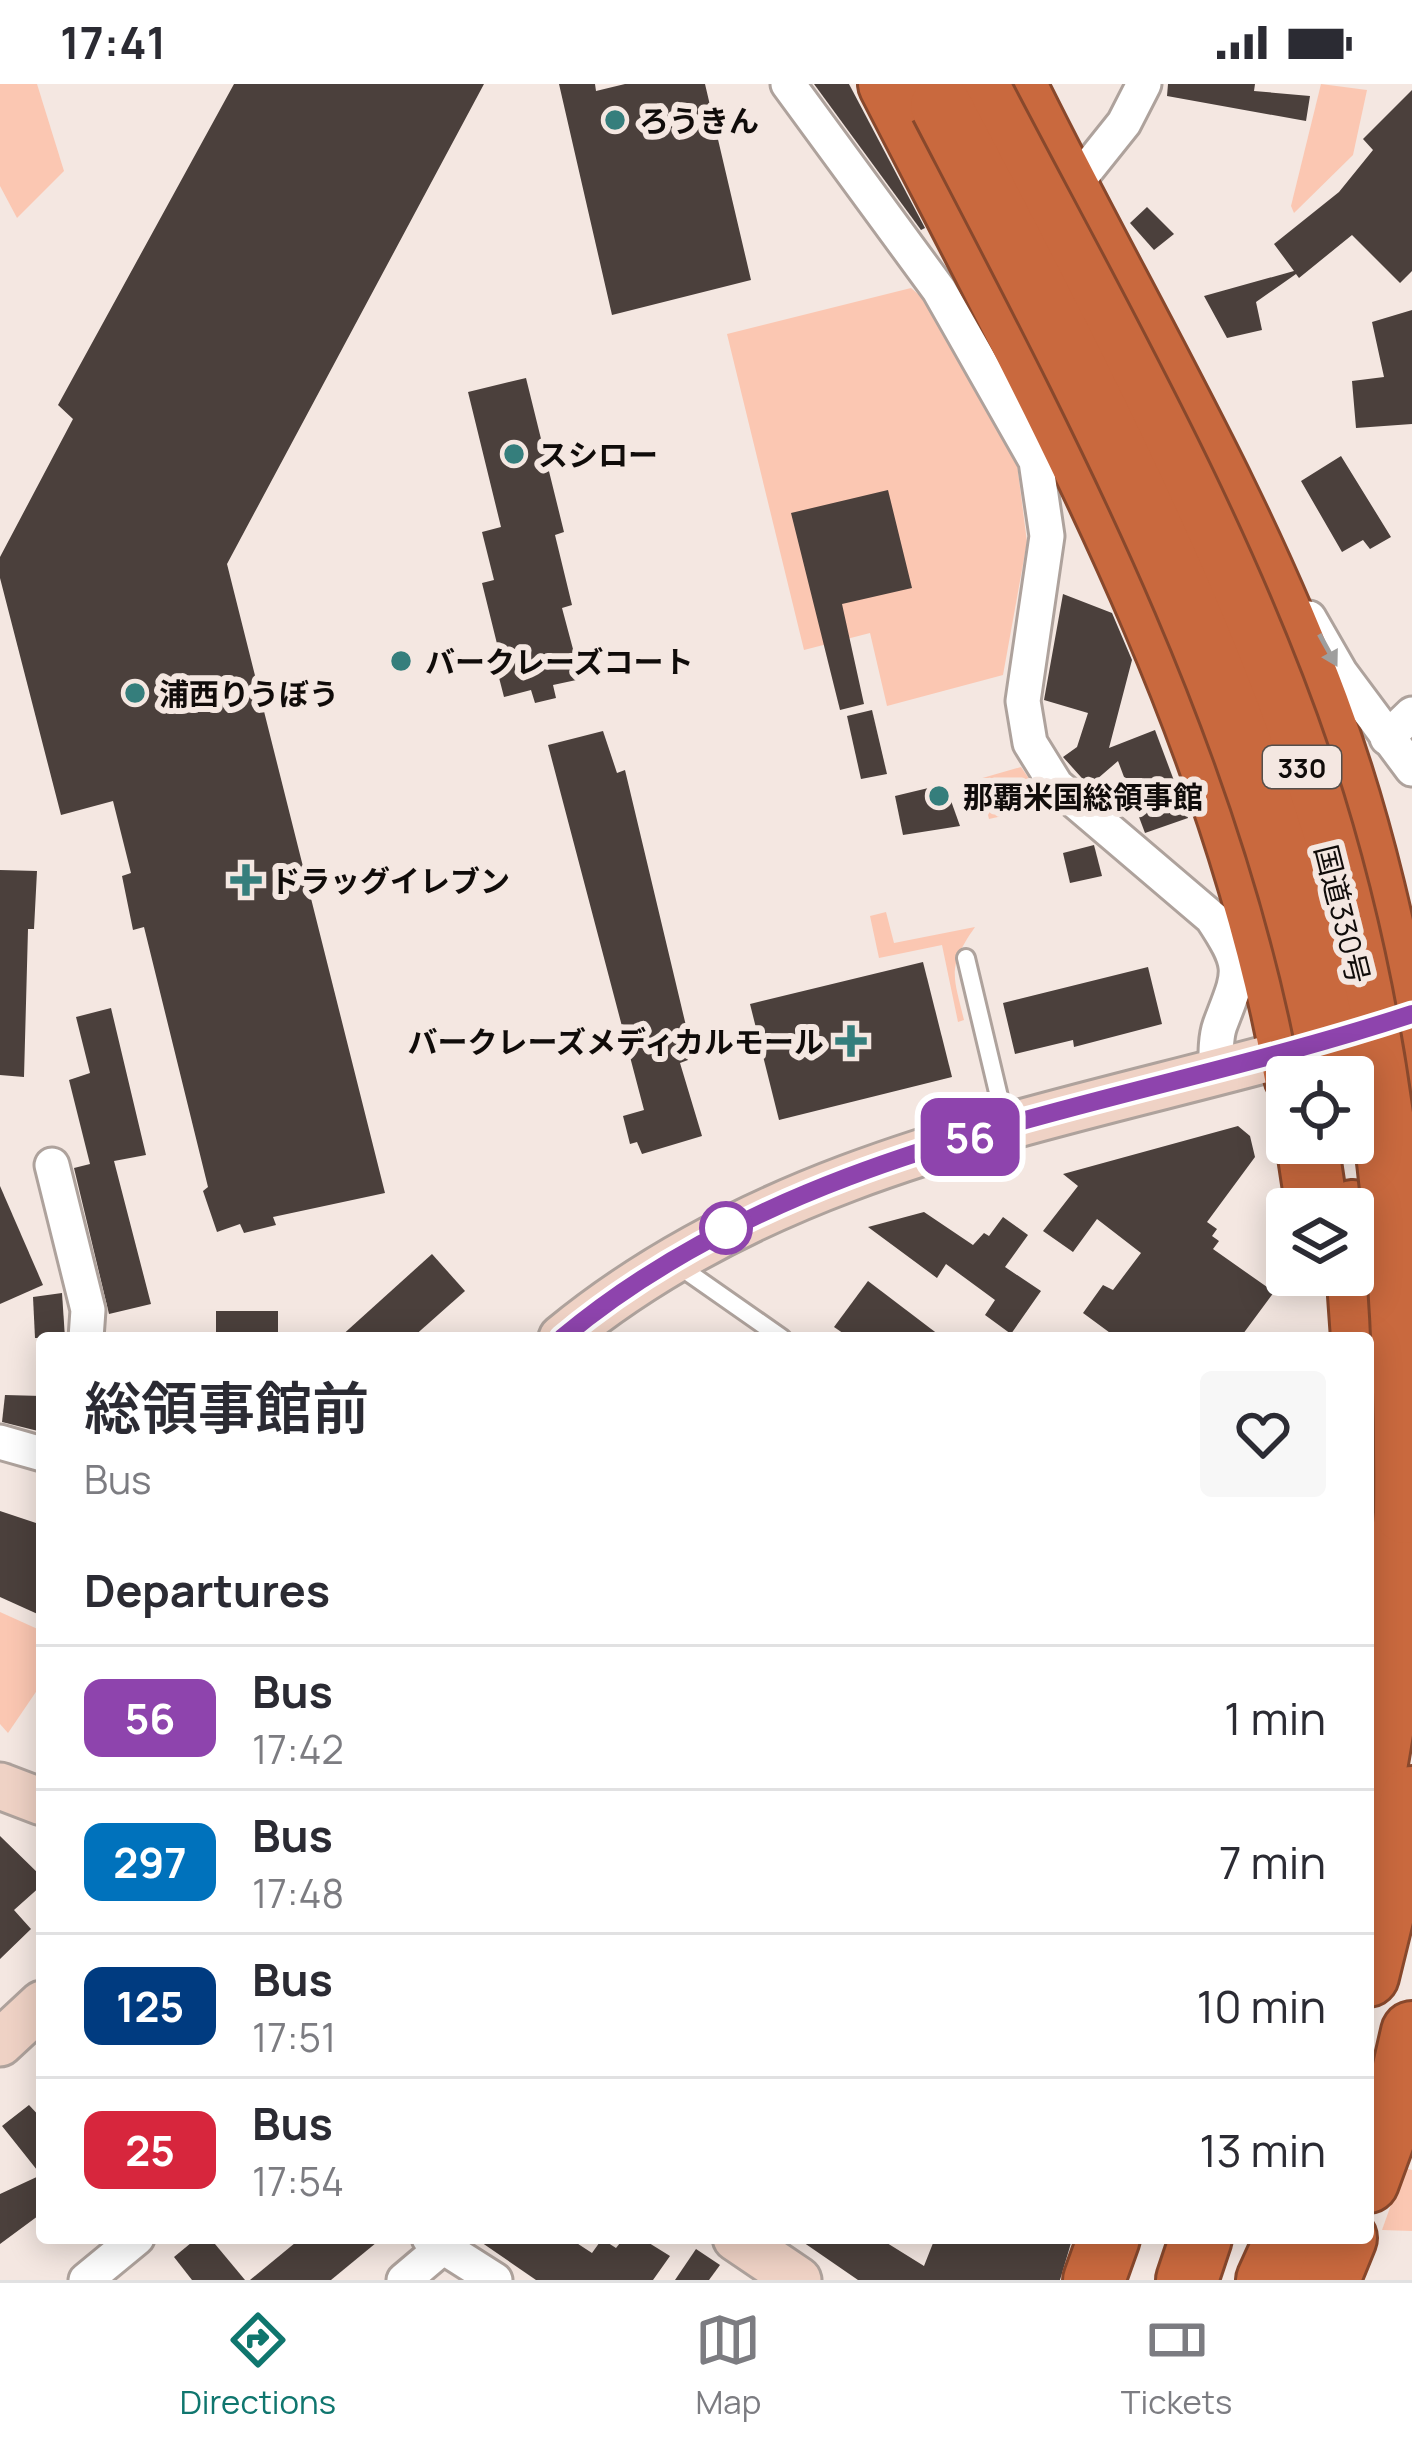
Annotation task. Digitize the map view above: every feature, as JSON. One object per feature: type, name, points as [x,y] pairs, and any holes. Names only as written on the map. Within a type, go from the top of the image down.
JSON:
[{"type":"highway","points":[[1015,84],[1182,405],[1318,704],[1363,842],[1409,1036]]},
{"type":"highway","name":"国道330号","points":[[943,89],[1102,417],[1212,660],[1287,880],[1306,1056]]},
{"type":"highway","name":"国道330号","points":[[943,89],[1208,535],[1272,686],[1333,870],[1372,1036],[1394,1199],[1406,1393],[1405,1513],[1389,1691],[1374,1780]]},
{"type":"highway","points":[[1325,1296],[1328,1332]]},
{"type":"highway","points":[[1359,1296],[1362,1332]]},
{"type":"highway","points":[[1374,1952],[1412,1797]]},
{"type":"highway","points":[[1374,2166],[1394,2111],[1412,2032]]},
{"type":"highway","points":[[1094,2280],[1106,2244]]},
{"type":"highway","points":[[1160,2280],[1170,2244]]},
{"type":"highway","points":[[1187,2280],[1199,2244]]},
{"type":"highway","points":[[1233,2280],[1245,2244]]},
{"type":"highway","points":[[1267,2280],[1283,2244]]},
{"type":"highway","points":[[1330,2280],[1344,2244]]},
{"type":"main road","points":[[1347,1056],[1409,1036]]},
{"type":"main road","points":[[570,1332],[670,1259],[798,1194],[1006,1127],[1216,1073],[1266,1071]]},
{"type":"main road","points":[[0,1786],[36,1800]]},
{"type":"main road","points":[[0,2044],[36,2010]]},
{"type":"main road","points":[[745,2244],[798,2280]]},
{"type":"street","points":[[788,84],[939,290],[1036,461],[1046,536],[1023,701],[1030,743],[1057,785],[1212,918],[1231,946],[1238,988],[1219,1027],[1216,1073]]},
{"type":"street","points":[[1068,193],[1124,123],[1144,84]]},
{"type":"street","points":[[1182,405],[1252,515],[1340,671],[1412,769]]},
{"type":"street","points":[[1388,738],[1412,714]]},
{"type":"street","points":[[52,1165],[88,1310],[86,1332]]},
{"type":"street","points":[[0,1442],[36,1452]]},
{"type":"street","points":[[86,2280],[130,2244]]},
{"type":"street","points":[[404,2280],[434,2244]]},
{"type":"street","points":[[439,2244],[495,2280]]},
{"type":"lane","points":[[966,958],[1006,1127]]},
{"type":"lane","points":[[670,1259],[773,1332]]},
{"type":"shaded area","points":[[0,84],[37,84],[64,171],[17,218],[0,186]]},
{"type":"shaded area","points":[[1321,84],[1367,90],[1353,155],[1294,213],[1291,206]]},
{"type":"shaded area","points":[[911,288],[924,299],[1017,464],[1027,542],[1003,675],[887,706],[870,633],[804,650],[727,334]]},
{"type":"shaded area","points":[[1021,767],[1048,806],[989,819],[979,779]]},
{"type":"shaded area","points":[[886,912],[894,943],[975,927],[956,962],[964,1020],[958,1022],[942,945],[879,958],[870,916]]},
{"type":"shaded area","points":[[0,1612],[36,1628],[36,1692],[8,1733],[0,1724]]},
{"type":"shaded area","points":[[1404,2168],[1412,2170],[1412,2231],[1382,2230]]},
{"type":"building","points":[[234,84],[484,84],[227,564],[385,1193],[273,1217],[276,1225],[244,1233],[240,1224],[217,1232],[203,1191],[208,1187],[144,927],[133,930],[122,876],[131,873],[113,801],[61,815],[0,578],[0,557],[73,419],[58,405]]},
{"type":"building","points":[[559,84],[595,84],[596,91],[625,84],[705,84],[751,280],[612,315]]},
{"type":"building","points":[[814,84],[849,84],[925,228],[921,230]]},
{"type":"building","points":[[1168,84],[1255,84],[1254,91],[1310,96],[1306,121],[1167,96]]},
{"type":"building","points":[[1412,90],[1412,271],[1400,283],[1352,235],[1299,278],[1296,274],[1256,302],[1262,330],[1227,338],[1204,296],[1294,271],[1274,244],[1339,192],[1373,150],[1363,139]]},
{"type":"building","points":[[1147,207],[1174,234],[1154,250],[1130,223]]},
{"type":"building","points":[[1412,310],[1412,424],[1356,428],[1352,381],[1384,377],[1372,322]]},
{"type":"building","points":[[526,378],[564,532],[555,535],[572,605],[562,608],[581,679],[553,685],[556,698],[535,703],[531,690],[504,697],[496,666],[502,664],[482,583],[494,580],[482,532],[501,527],[468,392]]},
{"type":"building","points":[[1341,456],[1391,537],[1370,549],[1363,540],[1342,552],[1301,481]]},
{"type":"building","points":[[888,490],[912,588],[842,604],[864,704],[840,710],[791,513]]},
{"type":"building","points":[[1063,594],[1112,613],[1132,660],[1109,748],[1155,730],[1188,818],[1145,833],[1118,761],[1089,786],[1063,757],[1077,747],[1088,713],[1044,700]]},
{"type":"building","points":[[872,710],[887,774],[861,779],[847,716]]},
{"type":"building","points":[[603,731],[617,773],[625,770],[687,1030],[681,1033],[688,1060],[680,1063],[702,1136],[642,1154],[637,1142],[630,1144],[623,1116],[644,1110],[548,745]]},
{"type":"building","points":[[945,784],[960,826],[903,835],[895,796]]},
{"type":"building","points":[[1094,845],[1102,876],[1070,883],[1063,853]]},
{"type":"building","points":[[0,870],[37,871],[34,929],[28,929],[24,1077],[0,1075]]},
{"type":"building","name":"バークレーズメディカルモール","points":[[923,962],[952,1077],[779,1120],[750,1004]]},
{"type":"building","points":[[1148,967],[1162,1024],[1074,1047],[1073,1040],[1015,1054],[1003,1003]]},
{"type":"building","points":[[111,1008],[146,1155],[114,1161],[151,1304],[109,1314],[74,1168],[90,1164],[69,1080],[90,1073],[76,1017]]},
{"type":"building","points":[[1238,1126],[1250,1136],[1255,1157],[1207,1222],[1217,1229],[1212,1236],[1219,1241],[1213,1249],[1266,1286],[1266,1296],[1271,1296],[1244,1332],[1109,1332],[1083,1313],[1103,1285],[1113,1290],[1141,1253],[1097,1219],[1073,1252],[1043,1231],[1078,1186],[1063,1174]]},
{"type":"building","points":[[0,1186],[43,1285],[0,1304]]},
{"type":"building","points":[[924,1212],[973,1245],[984,1233],[989,1236],[1003,1217],[1028,1235],[1005,1267],[1041,1291],[1008,1332],[985,1315],[995,1300],[946,1264],[937,1278],[868,1227]]},
{"type":"building","points":[[432,1254],[465,1291],[419,1332],[346,1332]]},
{"type":"building","points":[[868,1281],[935,1332],[841,1332],[834,1327]]},
{"type":"building","points":[[62,1293],[65,1332],[36,1332],[35,1338],[33,1297]]},
{"type":"building","points":[[216,1311],[278,1311],[278,1332],[216,1332]]},
{"type":"building","points":[[5,1395],[36,1396],[36,1430],[2,1422]]},
{"type":"building","points":[[0,1511],[36,1523],[36,1613],[0,1597]]},
{"type":"building","points":[[0,1836],[36,1871],[36,1890],[14,1910],[31,1929],[0,1959]]},
{"type":"building","points":[[29,2105],[36,2113],[36,2169],[2,2126]]},
{"type":"building","points":[[36,2177],[36,2217],[0,2244],[0,2194]]},
{"type":"building","points":[[190,2244],[215,2244],[245,2280],[192,2280],[174,2257]]},
{"type":"building","points":[[294,2244],[375,2244],[331,2280],[250,2280]]},
{"type":"building","points":[[484,2244],[578,2244],[592,2253],[598,2244],[616,2248],[619,2244],[651,2244],[670,2256],[653,2280],[536,2280]]},
{"type":"building","points":[[806,2244],[889,2244],[924,2266],[933,2244],[1071,2244],[1060,2280],[858,2280]]},
{"type":"building","points":[[696,2249],[720,2265],[709,2280],[675,2280]]},
{"type":"bus line","name":"56","points":[[569,1332],[670,1259],[714,1234],[848,1175],[1412,1014]]},
{"type":"place","name":"ろうきん","points":[[615,120]]},
{"type":"place","name":"スシロー","points":[[514,454]]},
{"type":"place","name":"バークレーズコート","points":[[401,661]]},
{"type":"place","name":"浦西りうぼう","points":[[135,693]]},
{"type":"place","name":"那覇米国総領事館","points":[[939,796]]},
{"type":"place","name":"ドラッグイレブン","points":[[246,880]]},
{"type":"place","name":"バークレーズメディカルモール","points":[[851,1041]]}]
